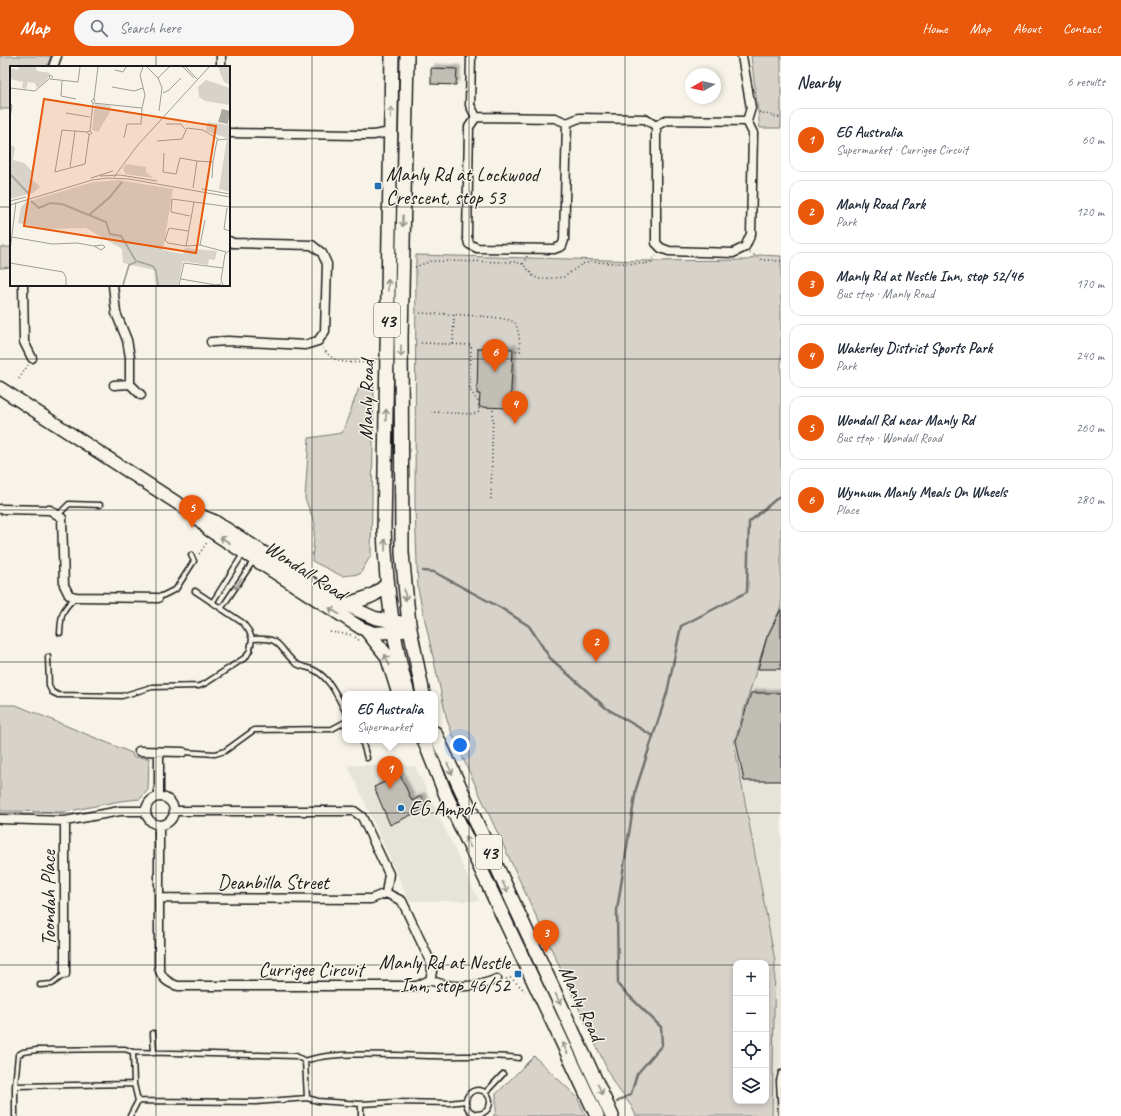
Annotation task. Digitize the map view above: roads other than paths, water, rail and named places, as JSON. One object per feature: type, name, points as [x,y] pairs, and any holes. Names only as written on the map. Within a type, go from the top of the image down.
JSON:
[{"type":"main road","name":"Manly Road","points":[[392,56],[384,529],[387,584],[393,627],[407,691]]},
{"type":"main road","name":"Manly Road","points":[[407,56],[401,331],[401,526],[403,576],[410,627],[422,691]]},
{"type":"main road","name":"Wondall Road","points":[[0,388],[192,512],[214,521],[346,606],[393,627]]},
{"type":"main road","name":"Wondall Road","points":[[192,512],[209,530],[354,625],[367,631],[393,627],[410,627]]},
{"type":"main road","points":[[346,606],[360,599],[373,596],[387,584]]},
{"type":"main road","points":[[367,631],[386,656],[398,691]]},
{"type":"main road","name":"Manly Road","points":[[438,739],[612,1116]]},
{"type":"main road","points":[[416,743],[421,752],[431,760]]},
{"type":"main road","name":"Manly Road","points":[[425,743],[431,760],[597,1116]]},
{"type":"street","points":[[53,66],[57,56]]},
{"type":"street","points":[[471,56],[470,104],[476,117]]},
{"type":"street","points":[[656,126],[656,243],[661,248],[669,251],[734,253],[744,247],[751,234],[753,133],[748,121],[751,108],[742,56]]},
{"type":"street","points":[[476,117],[555,118],[566,124]]},
{"type":"street","points":[[476,117],[469,127],[467,236],[469,244],[477,248],[554,249],[562,246],[564,240],[566,124]]},
{"type":"street","points":[[566,124],[579,118],[645,120],[656,126]]},
{"type":"street","points":[[656,126],[666,120],[748,121]]},
{"type":"street","points":[[230,133],[374,135],[391,132]]},
{"type":"street","points":[[211,342],[228,341],[305,345],[318,340],[325,331],[327,264],[322,253],[312,245],[233,243],[230,242]]},
{"type":"street","points":[[23,286],[24,342],[32,358]]},
{"type":"street","points":[[114,286],[116,313],[127,340],[130,357],[130,384],[141,395]]},
{"type":"street","points":[[114,385],[130,384]]},
{"type":"street","points":[[0,509],[50,510],[62,518],[64,585],[68,595],[76,597],[158,598]]},
{"type":"street","points":[[139,751],[183,752]]},
{"type":"street","points":[[159,752],[159,797]]},
{"type":"street","points":[[159,797],[170,801],[174,811],[169,822],[159,825],[150,820],[146,811],[149,803],[159,797]]},
{"type":"street","points":[[0,819],[65,821],[120,811],[146,811]]},
{"type":"street","points":[[174,811],[354,811],[362,817],[389,874],[386,893],[402,901],[431,964],[432,972],[430,980],[442,986],[482,985],[497,979]]},
{"type":"street","name":"Toondah Place","points":[[65,821],[65,974]]},
{"type":"street","name":"Currigee Circuit","points":[[159,825],[159,968],[161,975],[166,981],[172,984],[417,986],[430,980]]},
{"type":"street","name":"Deanbilla Street","points":[[159,898],[371,899],[386,893]]},
{"type":"lane","points":[[58,515],[69,504],[69,499]]},
{"type":"lane","points":[[69,504],[100,505]]},
{"type":"lane","points":[[158,598],[176,589],[194,561],[191,555]]},
{"type":"lane","points":[[212,603],[249,556]]},
{"type":"lane","points":[[221,609],[249,556]]},
{"type":"lane","points":[[48,657],[49,686],[52,692],[58,695],[122,696],[152,688],[199,686],[206,684],[246,657],[250,650],[252,639],[249,631],[243,623],[195,591]]},
{"type":"lane","points":[[60,633],[62,614],[66,605],[76,597]]},
{"type":"lane","points":[[252,639],[270,639],[278,643],[295,663],[315,670],[330,683],[342,705]]},
{"type":"lane","points":[[183,752],[215,754],[225,751],[254,730],[332,729],[342,724]]},
{"type":"lane","points":[[363,743],[367,758]]},
{"type":"lane","points":[[40,985],[52,984],[65,974]]},
{"type":"lane","points":[[154,1033],[154,1053]]},
{"type":"lane","points":[[15,1116],[15,1086],[18,1055],[23,1052],[70,1049],[125,1049],[133,1052],[154,1053],[296,1056],[305,1061]]},
{"type":"lane","points":[[130,1116],[138,1101],[134,1084],[133,1052]]},
{"type":"lane","points":[[305,1061],[315,1057],[351,1055],[452,1057],[496,1055],[519,1058]]},
{"type":"lane","points":[[305,1061],[306,1098]]},
{"type":"lane","points":[[781,1073],[779,1081],[781,1116]]},
{"type":"lane","points":[[486,1092],[503,1074]]},
{"type":"lane","points":[[15,1086],[134,1084]]},
{"type":"lane","points":[[475,1090],[486,1092],[490,1104],[487,1111],[479,1114],[471,1112],[468,1109],[466,1101],[469,1094],[475,1090]]},
{"type":"lane","points":[[138,1101],[256,1102],[306,1098],[318,1101],[361,1104],[396,1102],[449,1103],[466,1101]]},
{"type":"lane","points":[[361,1104],[361,1116]]},
{"type":"waterway","points":[[617,1102],[631,1094],[637,1074],[662,1045],[661,1027],[618,985],[617,910],[636,789],[667,693],[681,626],[747,592],[749,522],[781,495]]},
{"type":"waterway","points":[[423,571],[434,572],[501,608],[529,626],[550,658],[606,708],[653,736]]},
{"type":"place","name":"Manly Rd at Lockwood Crescent, stop 53","points":[[378,186]]},
{"type":"place","name":"Wynnum Manly Meals On Wheels","points":[[495,372]]},
{"type":"place","name":"Wakerley District Sports Park","points":[[515,424]]},
{"type":"place","name":"Wondall Rd near Manly Rd","points":[[192,528]]},
{"type":"place","name":"Manly Road Park","points":[[596,662]]},
{"type":"place","name":"EG Australia","points":[[390,789]]},
{"type":"place","name":"EG Ampol","points":[[401,808]]},
{"type":"place","name":"Manly Rd at Nestle Inn, stop 52/46","points":[[546,953]]},
{"type":"place","name":"Manly Rd at Nestle Inn, stop 46/52","points":[[518,974]]}]
